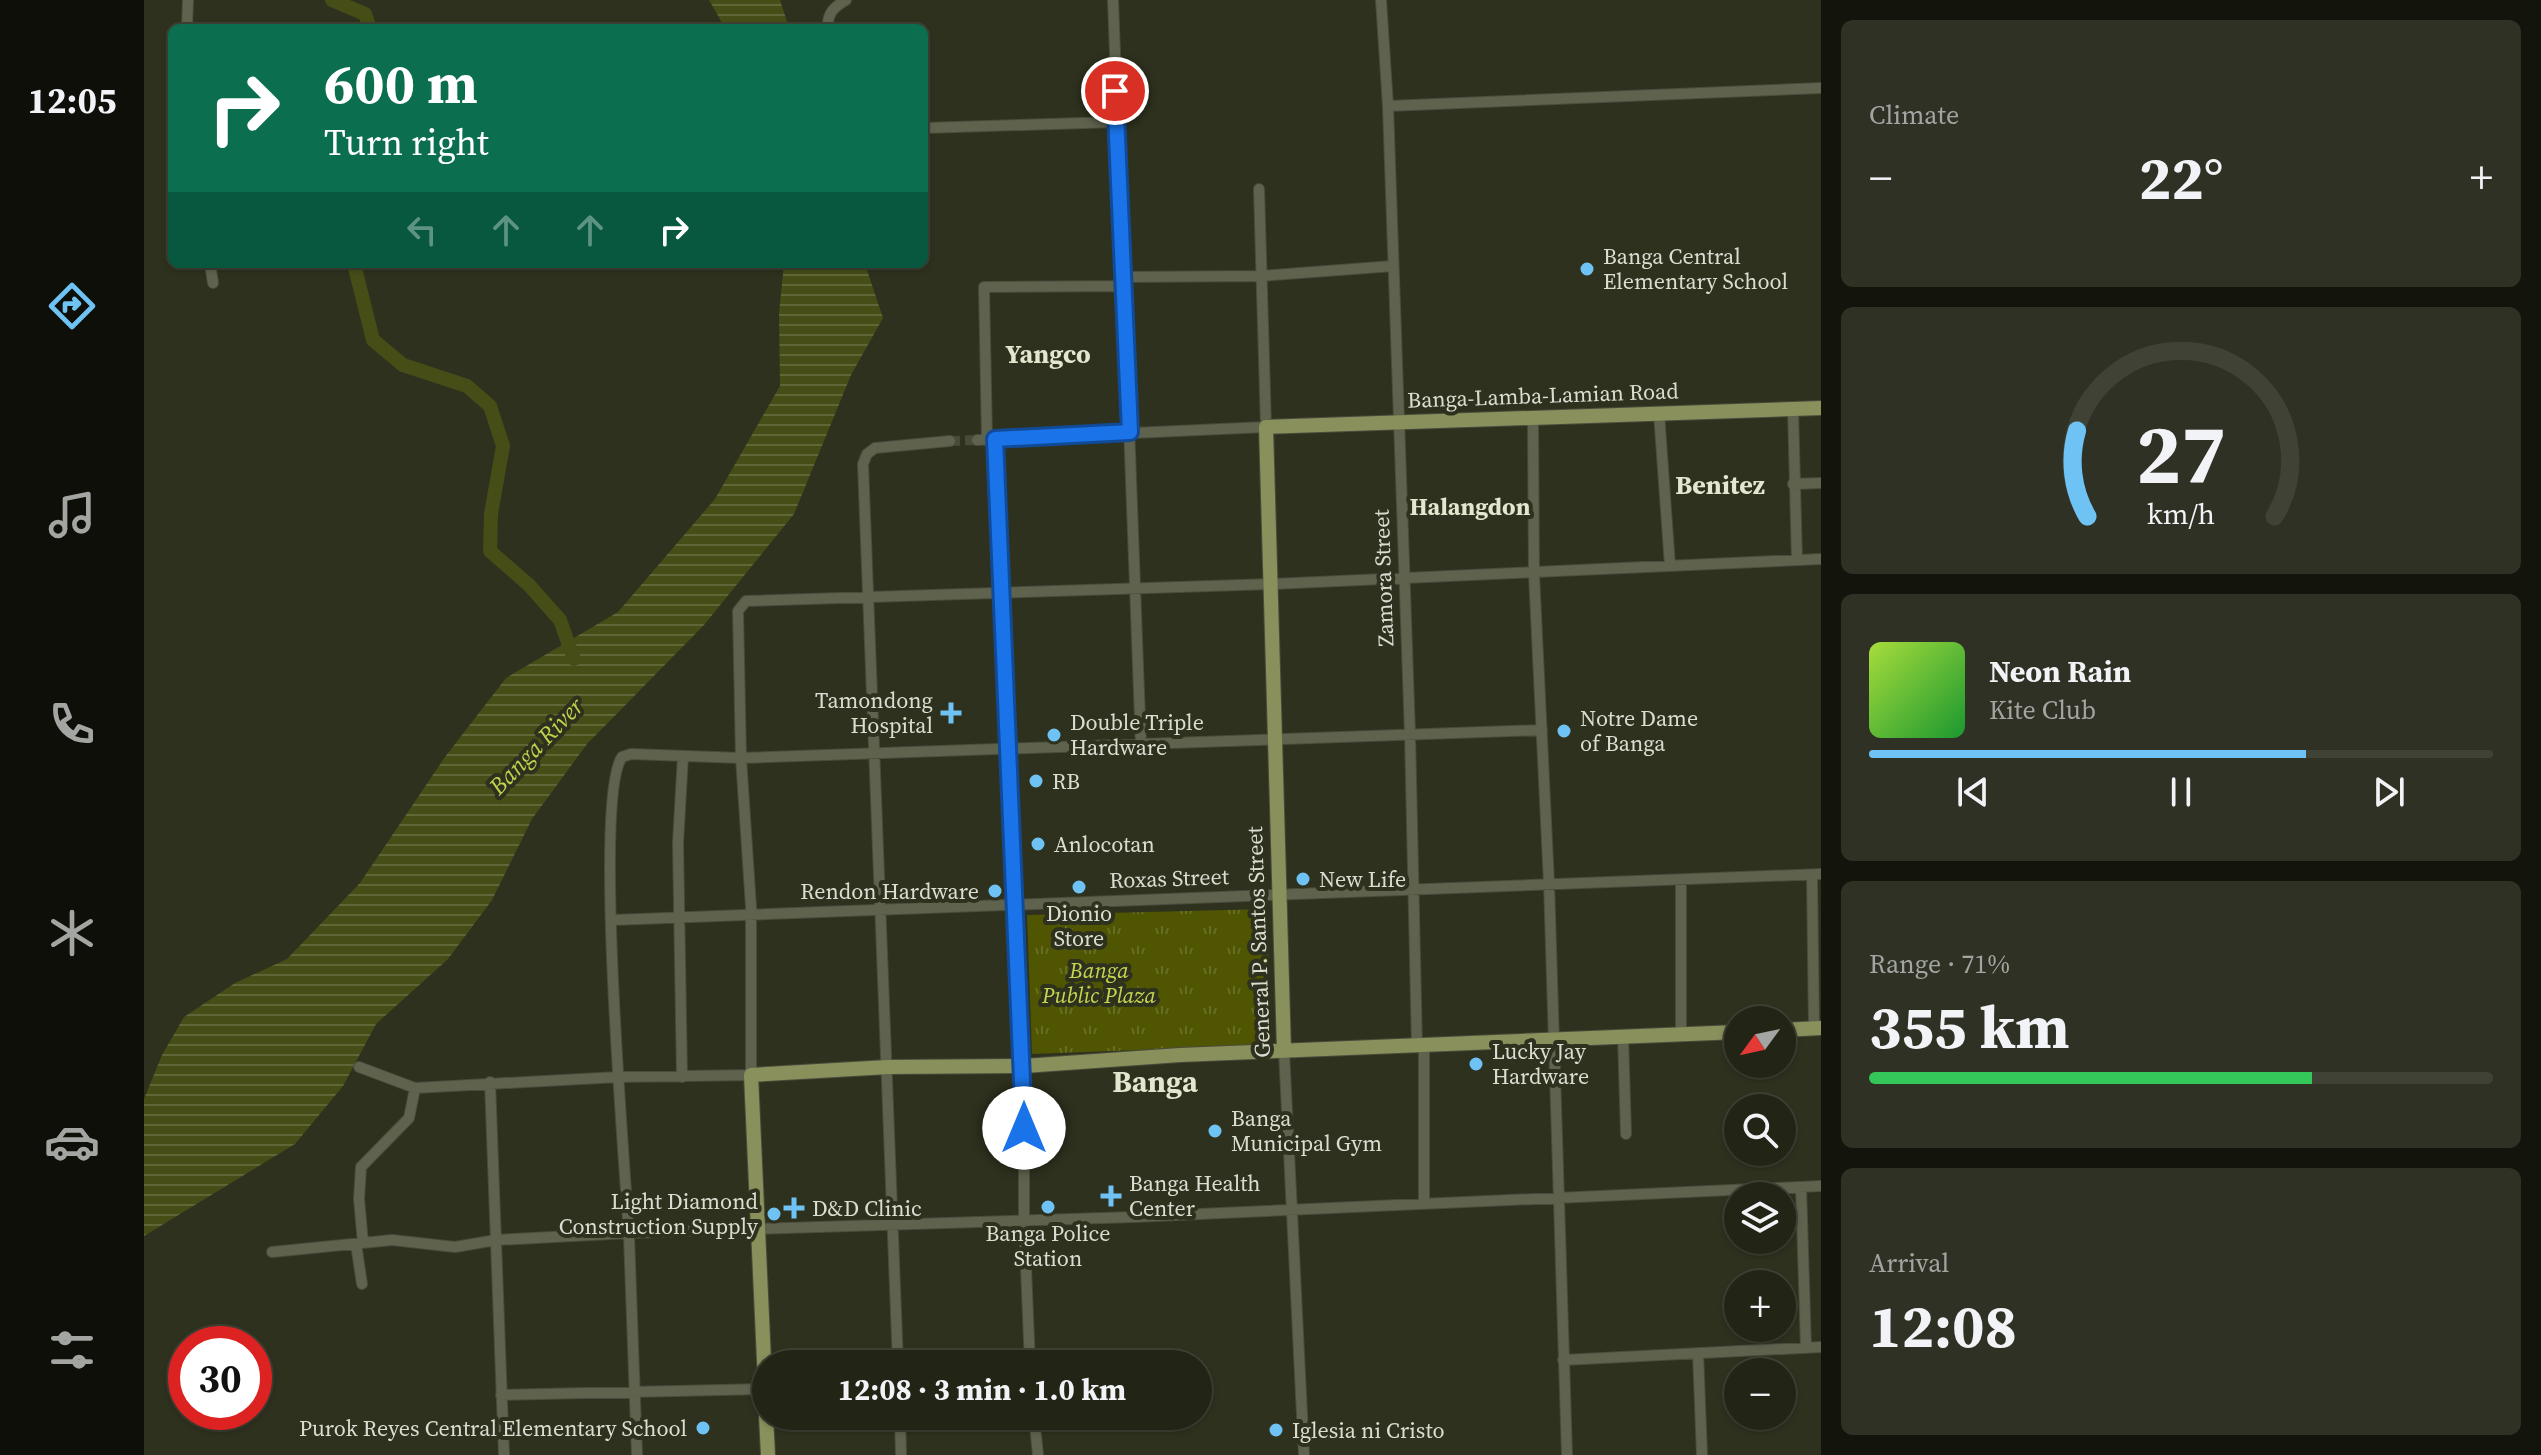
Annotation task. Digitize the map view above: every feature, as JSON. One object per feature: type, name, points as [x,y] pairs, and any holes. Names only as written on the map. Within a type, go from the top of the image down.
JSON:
[{"type":"main road","name":"Banga-Lamba-Lamian Road","points":[[1266,427],[1821,408]]},
{"type":"main road","name":"General P. Santos Street","points":[[1266,427],[1273,584],[1274,742],[1284,1051]]},
{"type":"main road","points":[[1796,1029],[1817,1028]]},
{"type":"main road","points":[[765,1350],[751,1075],[888,1067],[1024,1066],[1284,1051],[1724,1032]]},
{"type":"main road","points":[[767,1430],[768,1455]]},
{"type":"street","points":[[187,24],[188,0]]},
{"type":"street","points":[[828,24],[834,8],[846,0]]},
{"type":"street","points":[[1113,0],[1141,746]]},
{"type":"street","name":"Zamora Street","points":[[1381,0],[1388,106],[1424,1203]]},
{"type":"street","points":[[1388,106],[1821,88]]},
{"type":"street","points":[[928,128],[1116,122]]},
{"type":"street","points":[[986,439],[1266,427],[1259,189]]},
{"type":"street","points":[[1029,1350],[1024,1220],[1024,1066],[1000,593],[986,439],[984,287],[1261,276],[1393,266]]},
{"type":"street","points":[[211,268],[213,283]]},
{"type":"street","points":[[1793,409],[1797,560]]},
{"type":"street","points":[[1659,413],[1670,566]]},
{"type":"street","points":[[1533,420],[1534,574],[1549,883],[1556,1199],[1567,1455]]},
{"type":"street","points":[[897,1350],[864,458],[870,450],[882,446],[950,441]]},
{"type":"street","points":[[1793,484],[1821,483]]},
{"type":"street","points":[[359,1067],[415,1088],[618,1077],[751,1075],[750,915],[741,758],[740,605],[757,599],[1273,584],[1821,559]]},
{"type":"street","points":[[637,1455],[629,1233],[618,1077],[611,830],[618,764],[627,754],[741,758],[1274,742],[1542,730]]},
{"type":"street","points":[[682,1077],[678,916],[683,756]]},
{"type":"street","points":[[1816,875],[1817,1028]]},
{"type":"street","name":"Roxas Street","points":[[613,920],[1816,875]]},
{"type":"street","points":[[1681,880],[1681,1034]]},
{"type":"street","points":[[1623,1036],[1626,1134]]},
{"type":"street","name":"General P. Santos Street","points":[[1284,1051],[1304,1455]]},
{"type":"street","points":[[490,1082],[504,1455]]},
{"type":"street","points":[[362,1284],[359,1244],[361,1167],[409,1118],[415,1088]]},
{"type":"street","points":[[272,1252],[392,1240],[455,1247],[496,1240],[629,1233],[893,1226],[1821,1186]]},
{"type":"street","points":[[1801,1187],[1806,1348]]},
{"type":"street","points":[[1563,1360],[1821,1347]]},
{"type":"street","points":[[1698,1353],[1702,1455]]},
{"type":"street","points":[[501,1395],[752,1389]]},
{"type":"street","points":[[900,1430],[901,1455]]},
{"type":"street","points":[[1035,1430],[1038,1455]]},
{"type":"green space","name":"Banga Public Plaza","points":[[1267,909],[1271,1045],[1032,1054],[1027,915]]},
{"type":"water","points":[[709,0],[780,0],[788,24],[723,24]]},
{"type":"water","name":"Banga River","points":[[784,268],[866,268],[883,318],[851,375],[794,514],[704,625],[587,744],[532,819],[492,900],[448,959],[376,1024],[343,1086],[295,1144],[144,1236],[144,1099],[162,1055],[184,1017],[235,983],[287,959],[360,883],[445,757],[506,678],[618,612],[715,499],[780,386],[779,313]]},
{"type":"waterway","points":[[332,0],[365,14],[369,24]]},
{"type":"waterway","points":[[355,268],[373,340],[403,365],[467,386],[490,406],[503,446],[491,514],[490,551],[529,585],[560,620],[574,659]]},
{"type":"tunnel","points":[[950,441],[977,440]]},
{"type":"place","name":"Banga Central Elementary School","points":[[1587,269]]},
{"type":"place","name":"Tamondong Hospital","points":[[951,713]]},
{"type":"place","name":"Notre Dame of Banga","points":[[1564,731]]},
{"type":"place","name":"Double Triple Hardware","points":[[1054,735]]},
{"type":"place","name":"RB","points":[[1036,781]]},
{"type":"place","name":"Anlocotan","points":[[1038,844]]},
{"type":"place","name":"New Life","points":[[1303,879]]},
{"type":"place","name":"Dionio Store","points":[[1079,887]]},
{"type":"place","name":"Rendon Hardware","points":[[995,891]]},
{"type":"place","name":"Lucky Jay Hardware","points":[[1476,1064]]},
{"type":"place","name":"Banga Municipal Gym","points":[[1215,1131]]},
{"type":"place","name":"Banga Health Center","points":[[1111,1196]]},
{"type":"place","name":"Banga Police Station","points":[[1048,1207]]},
{"type":"place","name":"D&D Clinic","points":[[794,1208]]},
{"type":"place","name":"Light Diamond Construction Supply","points":[[774,1214]]},
{"type":"place","name":"Purok Reyes Central Elementary School","points":[[703,1428]]},
{"type":"place","name":"Iglesia ni Cristo","points":[[1276,1430]]},
{"type":"district","name":"Yangco","points":[[1048,354]]},
{"type":"district","name":"Benitez","points":[[1720,485]]},
{"type":"district","name":"Halangdon","points":[[1470,506]]},
{"type":"district","name":"Banga","points":[[1155,1081]]},
{"type":"route","points":[[1024,1128],[1024,1066],[1019,1016],[995,439],[1130,432],[1115,91]]}]
